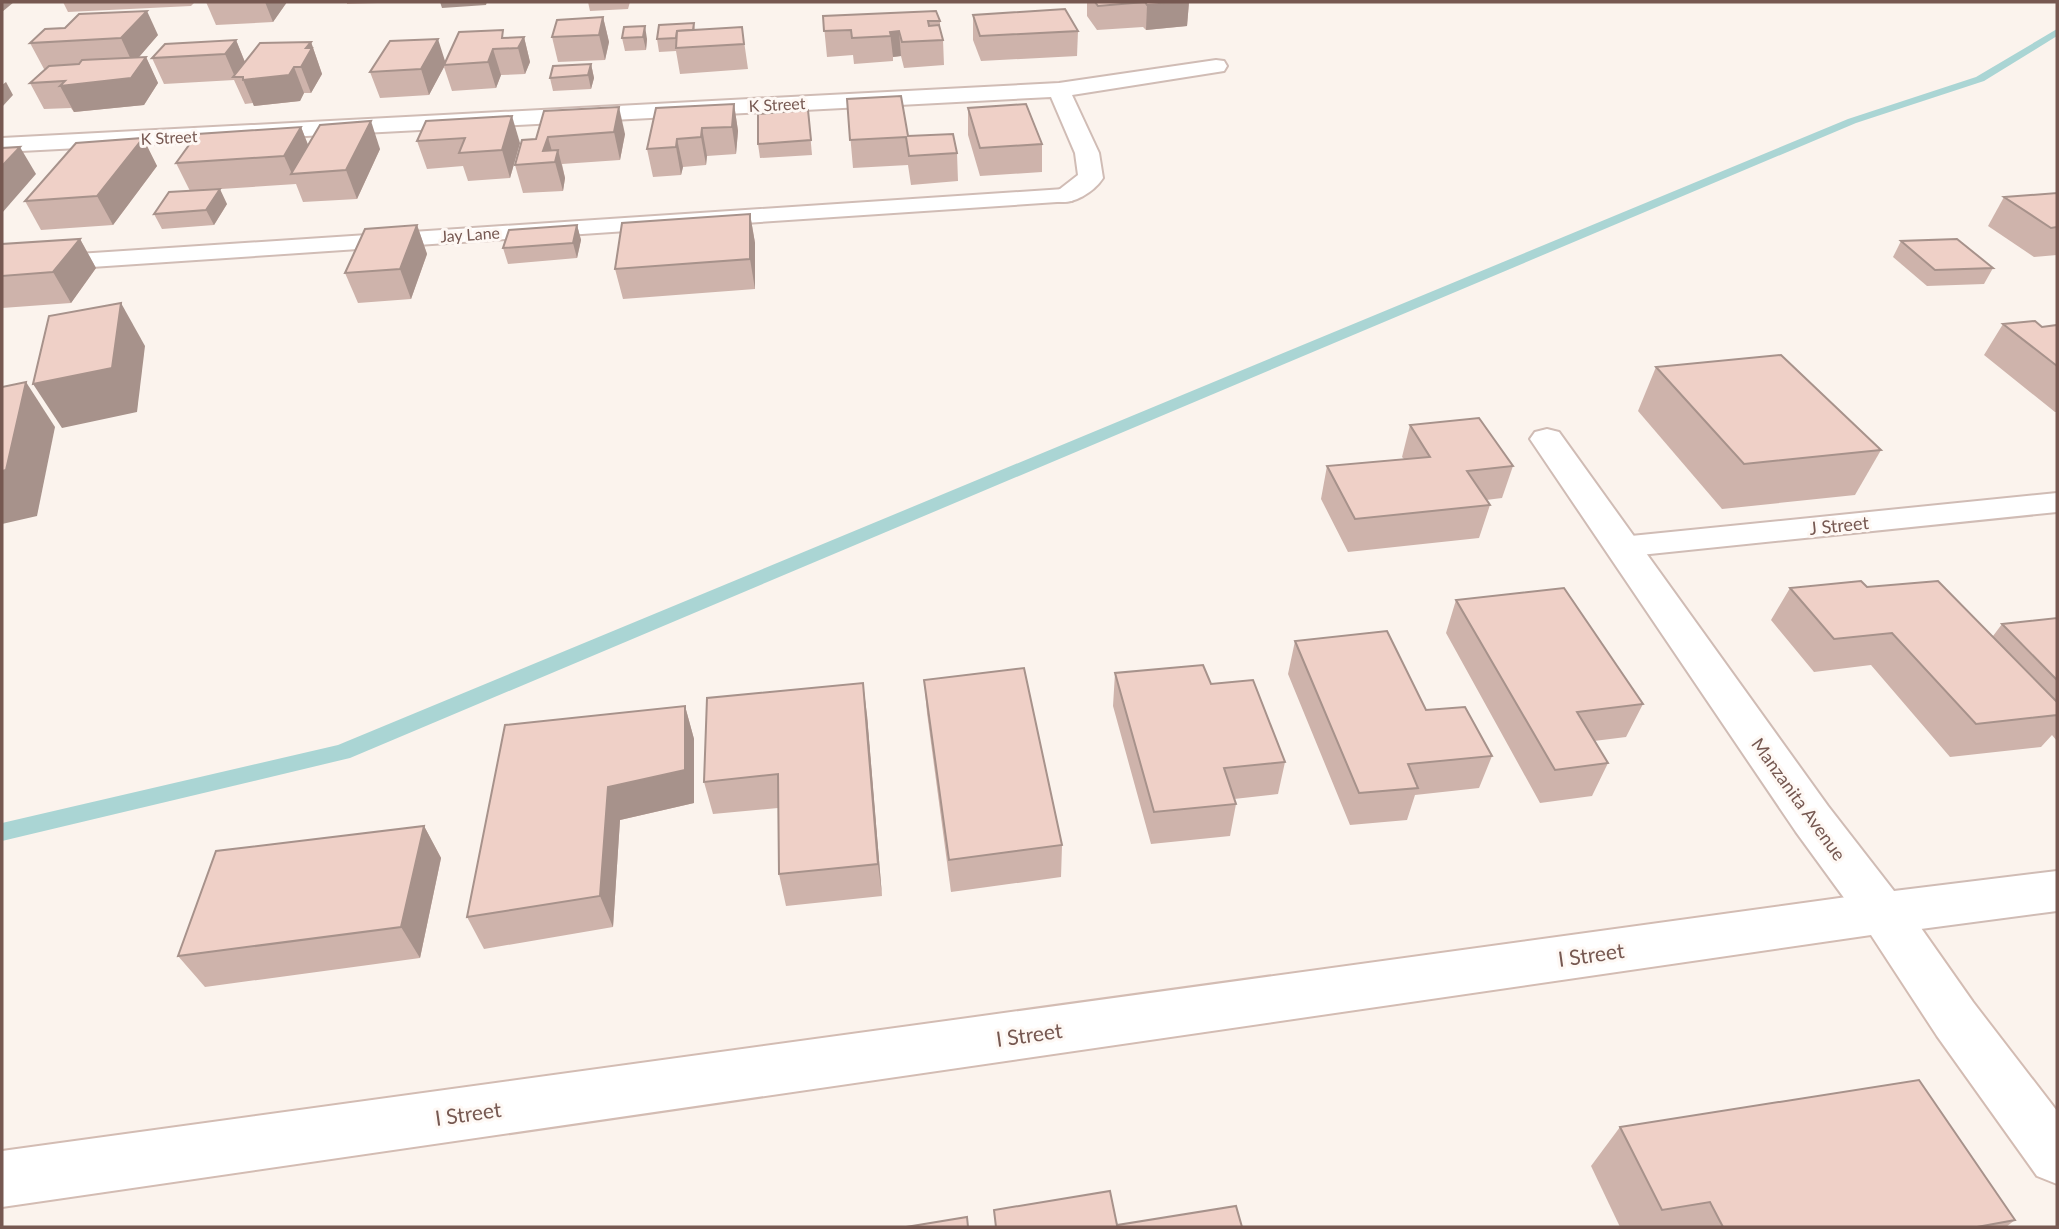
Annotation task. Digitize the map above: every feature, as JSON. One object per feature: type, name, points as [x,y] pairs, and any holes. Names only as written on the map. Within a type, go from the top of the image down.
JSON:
[{"type":"street","name":"K Street","points":[[2,145],[1059,90],[1216,66]]},
{"type":"street","points":[[1059,90],[1087,153],[1091,178],[1064,196]]},
{"type":"street","name":"Manzanita Avenue","points":[[1547,439],[1812,819],[1883,913],[1955,1019],[2057,1156]]},
{"type":"street","name":"I Street","points":[[2,1179],[1883,913],[2057,891]]},
{"type":"lane","name":"Jay Lane","points":[[2,266],[1064,196]]},
{"type":"lane","name":"J Street","points":[[1621,547],[2057,502]]},
{"type":"building","points":[[1095,2],[1145,2],[1098,6]]},
{"type":"building","points":[[1145,2],[1183,2],[1147,5]]},
{"type":"building","points":[[1065,9],[1078,31],[980,36],[973,15]]},
{"type":"building","points":[[147,11],[121,38],[30,43],[45,29],[65,28],[79,14]]},
{"type":"building","points":[[936,11],[940,21],[928,21],[929,26],[939,25],[943,40],[902,42],[899,31],[890,32],[891,36],[852,38],[851,30],[824,31],[823,16]]},
{"type":"building","points":[[603,17],[599,35],[552,37],[557,20]]},
{"type":"building","points":[[694,23],[693,30],[677,31],[676,38],[657,39],[659,25]]},
{"type":"building","points":[[645,26],[643,37],[622,38],[624,27]]},
{"type":"building","points":[[742,27],[744,44],[676,48],[677,31]]},
{"type":"building","points":[[503,30],[502,38],[524,37],[518,48],[493,49],[488,62],[444,65],[459,32]]},
{"type":"building","points":[[438,39],[421,69],[370,72],[390,41]]},
{"type":"building","points":[[236,40],[225,54],[152,58],[165,44]]},
{"type":"building","points":[[311,42],[306,48],[312,48],[301,67],[294,67],[289,75],[243,80],[243,77],[233,77],[260,43]]},
{"type":"building","points":[[146,57],[131,78],[60,86],[65,81],[30,83],[49,66],[79,64],[82,60]]},
{"type":"building","points":[[591,64],[588,75],[550,78],[553,66]]},
{"type":"building","points":[[901,96],[908,136],[953,134],[957,153],[909,156],[906,137],[850,140],[847,99]]},
{"type":"building","points":[[734,104],[732,127],[702,128],[701,137],[677,139],[676,147],[647,149],[656,108]]},
{"type":"building","points":[[1026,104],[1042,144],[980,148],[968,108]]},
{"type":"building","points":[[619,107],[614,132],[548,137],[543,151],[558,150],[555,162],[515,165],[522,140],[536,139],[544,111]]},
{"type":"building","points":[[808,110],[811,140],[758,144],[758,114]]},
{"type":"building","points":[[512,116],[502,150],[459,153],[465,138],[417,141],[426,121]]},
{"type":"building","points":[[371,121],[346,170],[291,174],[320,125]]},
{"type":"building","points":[[301,127],[284,156],[176,163],[197,134]]},
{"type":"building","points":[[143,138],[97,196],[25,201],[76,143]]},
{"type":"building","points":[[20,147],[2,166],[2,148]]},
{"type":"building","points":[[220,189],[206,210],[154,214],[169,192]]},
{"type":"building","points":[[2057,193],[2057,227],[2051,228],[2004,197]]},
{"type":"building","points":[[750,214],[750,259],[615,269],[622,223]]},
{"type":"building","points":[[417,225],[400,269],[345,273],[365,229]]},
{"type":"building","points":[[577,225],[573,243],[503,248],[509,230]]},
{"type":"building","points":[[80,239],[53,272],[2,276],[2,244]]},
{"type":"building","points":[[1957,239],[1993,268],[1935,270],[1901,241]]},
{"type":"building","points":[[121,303],[112,368],[33,384],[49,316]]},
{"type":"building","points":[[2035,321],[2042,327],[2057,325],[2057,366],[2003,324]]},
{"type":"building","points":[[1781,355],[1881,450],[1744,464],[1656,367]]},
{"type":"building","points":[[26,382],[6,470],[2,471],[2,387]]},
{"type":"building","points":[[1479,418],[1513,466],[1467,471],[1490,505],[1355,519],[1327,466],[1430,457],[1410,425]]},
{"type":"building","points":[[1861,581],[1867,587],[1938,581],[2057,702],[2057,715],[1976,724],[1892,633],[1834,639],[1790,588]]},
{"type":"building","points":[[1564,588],[1643,704],[1577,712],[1608,763],[1555,770],[1456,600]]},
{"type":"building","points":[[2057,618],[2057,680],[2002,624]]},
{"type":"building","points":[[1387,631],[1426,710],[1465,707],[1492,756],[1408,764],[1418,788],[1359,793],[1295,641]]},
{"type":"building","points":[[1203,665],[1211,684],[1253,680],[1285,762],[1224,768],[1236,804],[1154,812],[1115,673]]},
{"type":"building","points":[[1024,668],[1062,845],[949,860],[924,680]]},
{"type":"building","points":[[863,683],[878,864],[779,874],[778,774],[704,782],[707,698]]},
{"type":"building","points":[[685,706],[685,770],[608,787],[600,896],[467,917],[505,725]]},
{"type":"building","points":[[424,826],[401,927],[178,956],[216,851]]},
{"type":"building","points":[[1919,1080],[2015,1220],[1977,1227],[1723,1227],[1710,1202],[1662,1210],[1620,1127]]},
{"type":"building","points":[[1110,1191],[1117,1225],[1236,1206],[1242,1227],[996,1227],[994,1210]]},
{"type":"building","points":[[967,1217],[968,1227],[906,1227]]},
{"type":"waterway","points":[[2,832],[342,752],[1852,121],[1980,79],[2057,32]]}]
